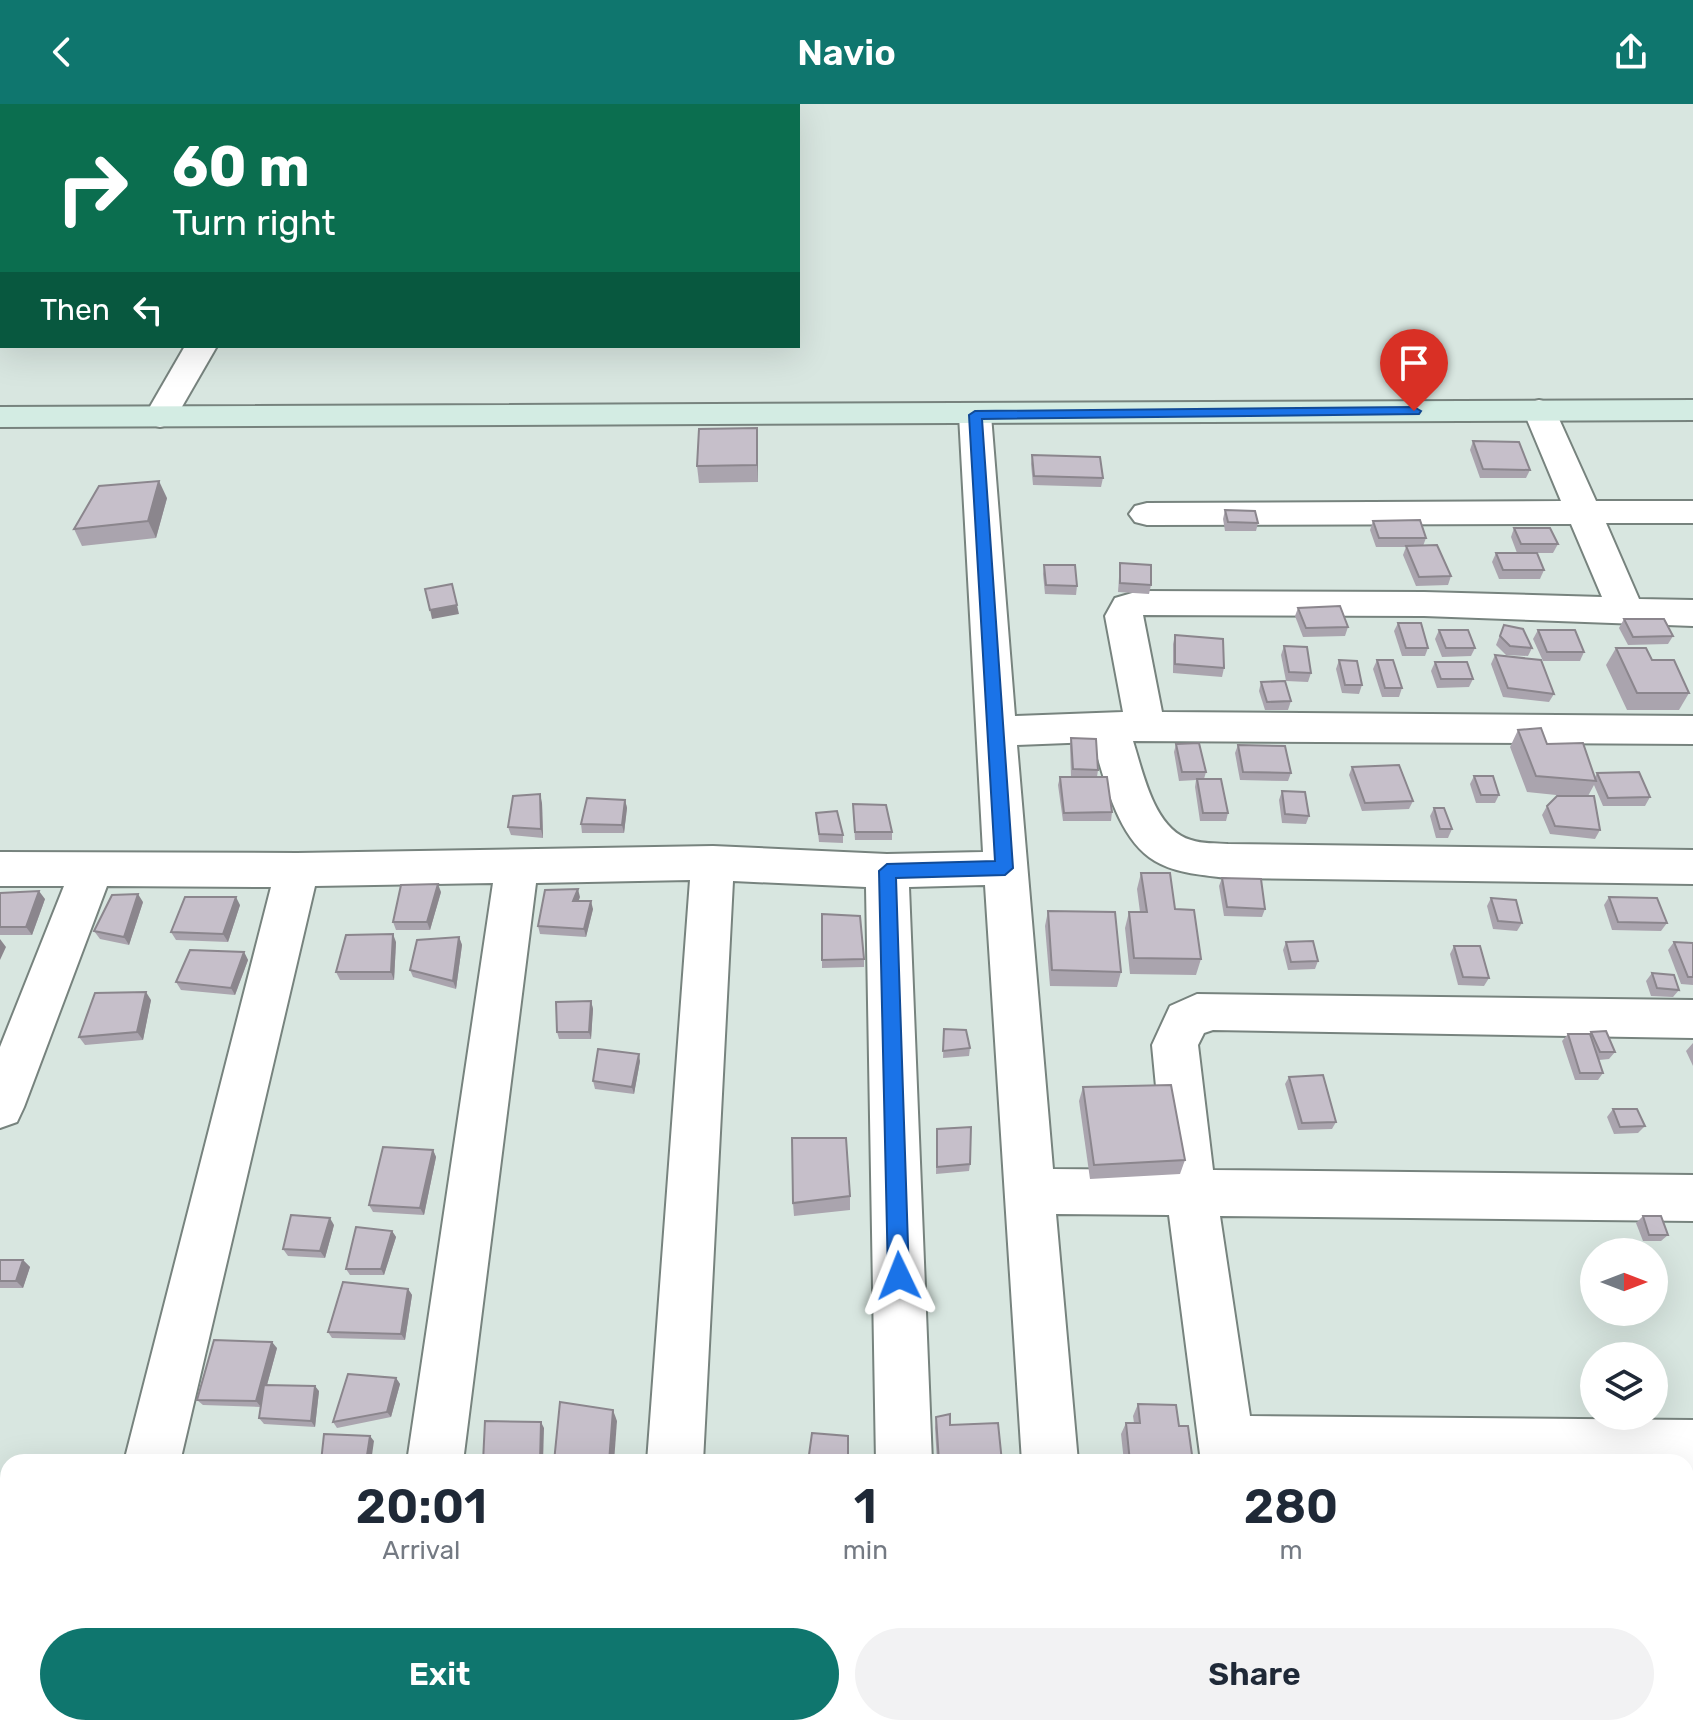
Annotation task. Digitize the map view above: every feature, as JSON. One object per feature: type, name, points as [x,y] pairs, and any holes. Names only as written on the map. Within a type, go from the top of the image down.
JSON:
[{"type":"street","points":[[160,417],[200,348]]},
{"type":"street","points":[[1539,410],[1626,611]]},
{"type":"street","points":[[0,417],[1693,410]]},
{"type":"street","points":[[975,415],[1005,868],[1049,1454]]},
{"type":"street","points":[[1147,514],[1693,512]]},
{"type":"street","points":[[1693,613],[1424,604],[1139,603],[1128,607],[1124,616],[1127,728],[1139,814],[1155,838],[1171,851],[1228,861],[1693,867]]},
{"type":"street","points":[[997,731],[1127,728],[1693,730]]},
{"type":"street","points":[[0,869],[297,870],[713,863],[887,871],[1005,868]]},
{"type":"street","points":[[676,1454],[713,863]]},
{"type":"street","points":[[436,1454],[517,866]]},
{"type":"street","points":[[0,1107],[92,870]]},
{"type":"street","points":[[154,1454],[297,870]]},
{"type":"street","points":[[887,871],[904,1454]]},
{"type":"street","points":[[1693,1019],[1197,1013],[1186,1020],[1175,1045],[1191,1191],[1228,1453],[1693,1448]]},
{"type":"street","points":[[1029,1191],[1693,1198]]},
{"type":"building","points":[[757,428],[757,465],[697,466],[699,429]]},
{"type":"building","points":[[1473,441],[1519,442],[1530,470],[1483,469]]},
{"type":"building","points":[[1032,455],[1100,457],[1103,478],[1034,476]]},
{"type":"building","points":[[159,481],[148,521],[74,529],[99,486]]},
{"type":"building","points":[[1225,510],[1255,511],[1258,523],[1228,522]]},
{"type":"building","points":[[1420,520],[1426,538],[1379,538],[1373,521]]},
{"type":"building","points":[[1514,528],[1550,528],[1558,544],[1521,544]]},
{"type":"building","points":[[1437,545],[1451,576],[1419,577],[1406,546]]},
{"type":"building","points":[[1496,553],[1537,553],[1544,570],[1503,570]]},
{"type":"building","points":[[1120,563],[1151,565],[1151,585],[1120,583]]},
{"type":"building","points":[[1044,565],[1075,565],[1077,586],[1046,585]]},
{"type":"building","points":[[452,584],[457,605],[430,610],[425,589]]},
{"type":"building","points":[[1340,606],[1348,627],[1306,628],[1298,608]]},
{"type":"building","points":[[1624,619],[1664,619],[1673,636],[1633,637]]},
{"type":"building","points":[[1398,623],[1421,623],[1428,648],[1406,648]]},
{"type":"building","points":[[1504,625],[1523,629],[1532,648],[1510,646],[1500,636]]},
{"type":"building","points":[[1439,630],[1468,630],[1475,648],[1446,648]]},
{"type":"building","points":[[1538,630],[1575,630],[1584,652],[1547,652]]},
{"type":"building","points":[[1175,635],[1223,639],[1224,668],[1175,664]]},
{"type":"building","points":[[1284,646],[1307,647],[1311,673],[1289,672]]},
{"type":"building","points":[[1616,648],[1646,648],[1652,660],[1674,660],[1689,693],[1637,693]]},
{"type":"building","points":[[1495,655],[1541,660],[1554,694],[1508,688]]},
{"type":"building","points":[[1339,660],[1357,661],[1362,685],[1345,685]]},
{"type":"building","points":[[1377,660],[1393,660],[1402,688],[1385,688]]},
{"type":"building","points":[[1435,662],[1467,662],[1473,679],[1441,679]]},
{"type":"building","points":[[1285,681],[1291,701],[1267,702],[1261,682]]},
{"type":"building","points":[[1541,728],[1547,744],[1583,743],[1596,781],[1536,776],[1518,730]]},
{"type":"building","points":[[1071,738],[1096,739],[1098,770],[1073,769]]},
{"type":"building","points":[[1199,743],[1206,772],[1182,772],[1176,744]]},
{"type":"building","points":[[1238,745],[1285,746],[1291,773],[1243,772]]},
{"type":"building","points":[[1399,765],[1413,801],[1365,803],[1352,767]]},
{"type":"building","points":[[1639,772],[1650,797],[1608,798],[1597,773]]},
{"type":"building","points":[[1474,776],[1493,776],[1499,795],[1481,795]]},
{"type":"building","points":[[1060,777],[1107,777],[1112,812],[1064,813]]},
{"type":"building","points":[[1197,779],[1221,779],[1228,813],[1203,813]]},
{"type":"building","points":[[1282,791],[1305,792],[1309,816],[1285,814]]},
{"type":"building","points":[[540,794],[541,829],[508,827],[513,796]]},
{"type":"building","points":[[1557,796],[1594,796],[1600,830],[1555,826],[1547,806]]},
{"type":"building","points":[[587,798],[625,800],[622,825],[581,824]]},
{"type":"building","points":[[853,804],[886,805],[892,832],[855,832]]},
{"type":"building","points":[[1434,808],[1444,808],[1452,829],[1440,829]]},
{"type":"building","points":[[837,811],[843,835],[819,834],[816,813]]},
{"type":"building","points":[[1141,873],[1170,873],[1175,909],[1194,910],[1201,959],[1134,958],[1129,912],[1147,912]]},
{"type":"building","points":[[1222,878],[1261,879],[1265,909],[1227,907]]},
{"type":"building","points":[[438,884],[427,922],[393,922],[401,885]]},
{"type":"building","points":[[578,889],[573,901],[591,901],[584,929],[538,926],[545,890]]},
{"type":"building","points":[[39,891],[26,927],[0,927],[0,893]]},
{"type":"building","points":[[138,894],[124,937],[94,931],[112,895]]},
{"type":"building","points":[[185,897],[236,897],[223,934],[171,932]]},
{"type":"building","points":[[1609,897],[1657,898],[1667,923],[1618,922]]},
{"type":"building","points":[[1491,898],[1516,900],[1522,923],[1498,921]]},
{"type":"building","points":[[1048,911],[1115,912],[1121,972],[1052,970]]},
{"type":"building","points":[[822,914],[860,916],[864,959],[822,960]]},
{"type":"building","points":[[393,934],[391,972],[336,972],[346,935]]},
{"type":"building","points":[[459,937],[453,981],[410,970],[417,940]]},
{"type":"building","points":[[1313,941],[1318,961],[1291,962],[1286,942]]},
{"type":"building","points":[[1674,942],[1693,943],[1693,977],[1688,977]]},
{"type":"building","points":[[1454,946],[1480,946],[1489,978],[1463,977]]},
{"type":"building","points":[[190,950],[244,952],[231,988],[176,982]]},
{"type":"building","points":[[1652,973],[1674,975],[1679,990],[1657,988]]},
{"type":"building","points":[[146,992],[137,1032],[79,1037],[95,993]]},
{"type":"building","points":[[591,1001],[589,1032],[557,1032],[556,1002]]},
{"type":"building","points":[[944,1029],[966,1030],[970,1048],[943,1051]]},
{"type":"building","points":[[1606,1031],[1615,1052],[1600,1052],[1591,1032]]},
{"type":"building","points":[[1568,1034],[1590,1034],[1603,1073],[1580,1073]]},
{"type":"building","points":[[598,1049],[639,1054],[632,1087],[593,1081]]},
{"type":"building","points":[[1323,1075],[1336,1122],[1302,1123],[1289,1077]]},
{"type":"building","points":[[1171,1085],[1185,1160],[1094,1165],[1083,1087]]},
{"type":"building","points":[[1613,1109],[1637,1109],[1645,1126],[1620,1127]]},
{"type":"building","points":[[971,1127],[970,1164],[937,1167],[937,1129]]},
{"type":"building","points":[[792,1138],[846,1138],[850,1196],[793,1203]]},
{"type":"building","points":[[383,1147],[433,1150],[420,1208],[369,1205]]},
{"type":"building","points":[[291,1215],[330,1218],[320,1251],[283,1249]]},
{"type":"building","points":[[1643,1216],[1661,1216],[1668,1235],[1649,1235]]},
{"type":"building","points":[[356,1227],[392,1231],[381,1269],[346,1269]]},
{"type":"building","points":[[0,1260],[23,1260],[16,1281],[0,1281]]},
{"type":"building","points":[[343,1282],[408,1289],[401,1334],[328,1332]]},
{"type":"building","points":[[214,1340],[272,1342],[256,1401],[197,1400]]},
{"type":"building","points":[[348,1374],[396,1378],[387,1412],[333,1422]]},
{"type":"building","points":[[264,1385],[315,1386],[311,1421],[259,1418]]},
{"type":"building","points":[[560,1402],[613,1410],[610,1454],[555,1454]]},
{"type":"building","points":[[1138,1404],[1176,1405],[1179,1426],[1188,1426],[1192,1454],[1129,1454],[1126,1423],[1140,1423]]},
{"type":"building","points":[[950,1414],[950,1425],[998,1423],[1001,1454],[938,1454],[936,1417]]},
{"type":"building","points":[[485,1421],[541,1422],[540,1454],[483,1454]]},
{"type":"building","points":[[812,1433],[848,1436],[848,1454],[809,1454]]},
{"type":"building","points":[[324,1434],[370,1436],[367,1454],[322,1454]]},
{"type":"route","points":[[899,1276],[887,871],[1005,868],[975,415],[1414,411]]}]
